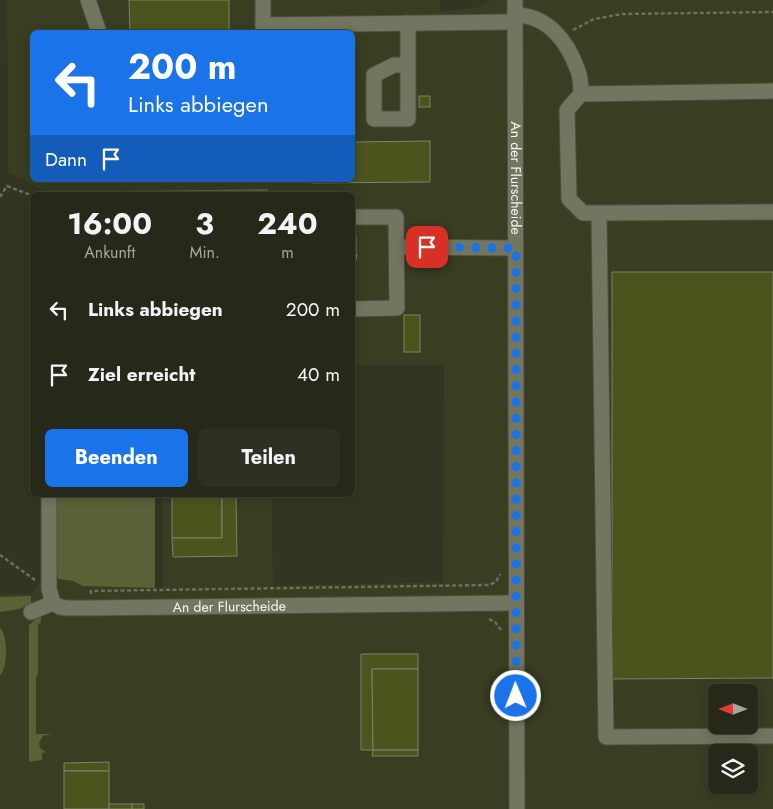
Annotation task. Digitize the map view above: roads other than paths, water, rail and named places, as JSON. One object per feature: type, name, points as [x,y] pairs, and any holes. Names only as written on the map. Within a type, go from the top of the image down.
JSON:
[{"type":"street","points":[[88,0],[98,30]]},
{"type":"street","points":[[263,0],[263,29],[307,24],[515,19],[521,15],[550,28],[562,38],[579,72],[582,94]]},
{"type":"street","name":"An der Flurscheide","points":[[515,0],[517,809]]},
{"type":"street","points":[[408,23],[408,65]]},
{"type":"street","points":[[773,91],[582,94],[567,110],[568,199],[583,213],[773,212]]},
{"type":"street","points":[[599,213],[606,737],[773,736]]},
{"type":"street","points":[[355,217],[396,217],[397,308],[355,309]]},
{"type":"street","points":[[396,247],[516,248]]},
{"type":"street","points":[[31,612],[51,596],[49,497]]},
{"type":"street","name":"An der Flurscheide","points":[[51,596],[60,607],[67,608],[515,602]]}]
